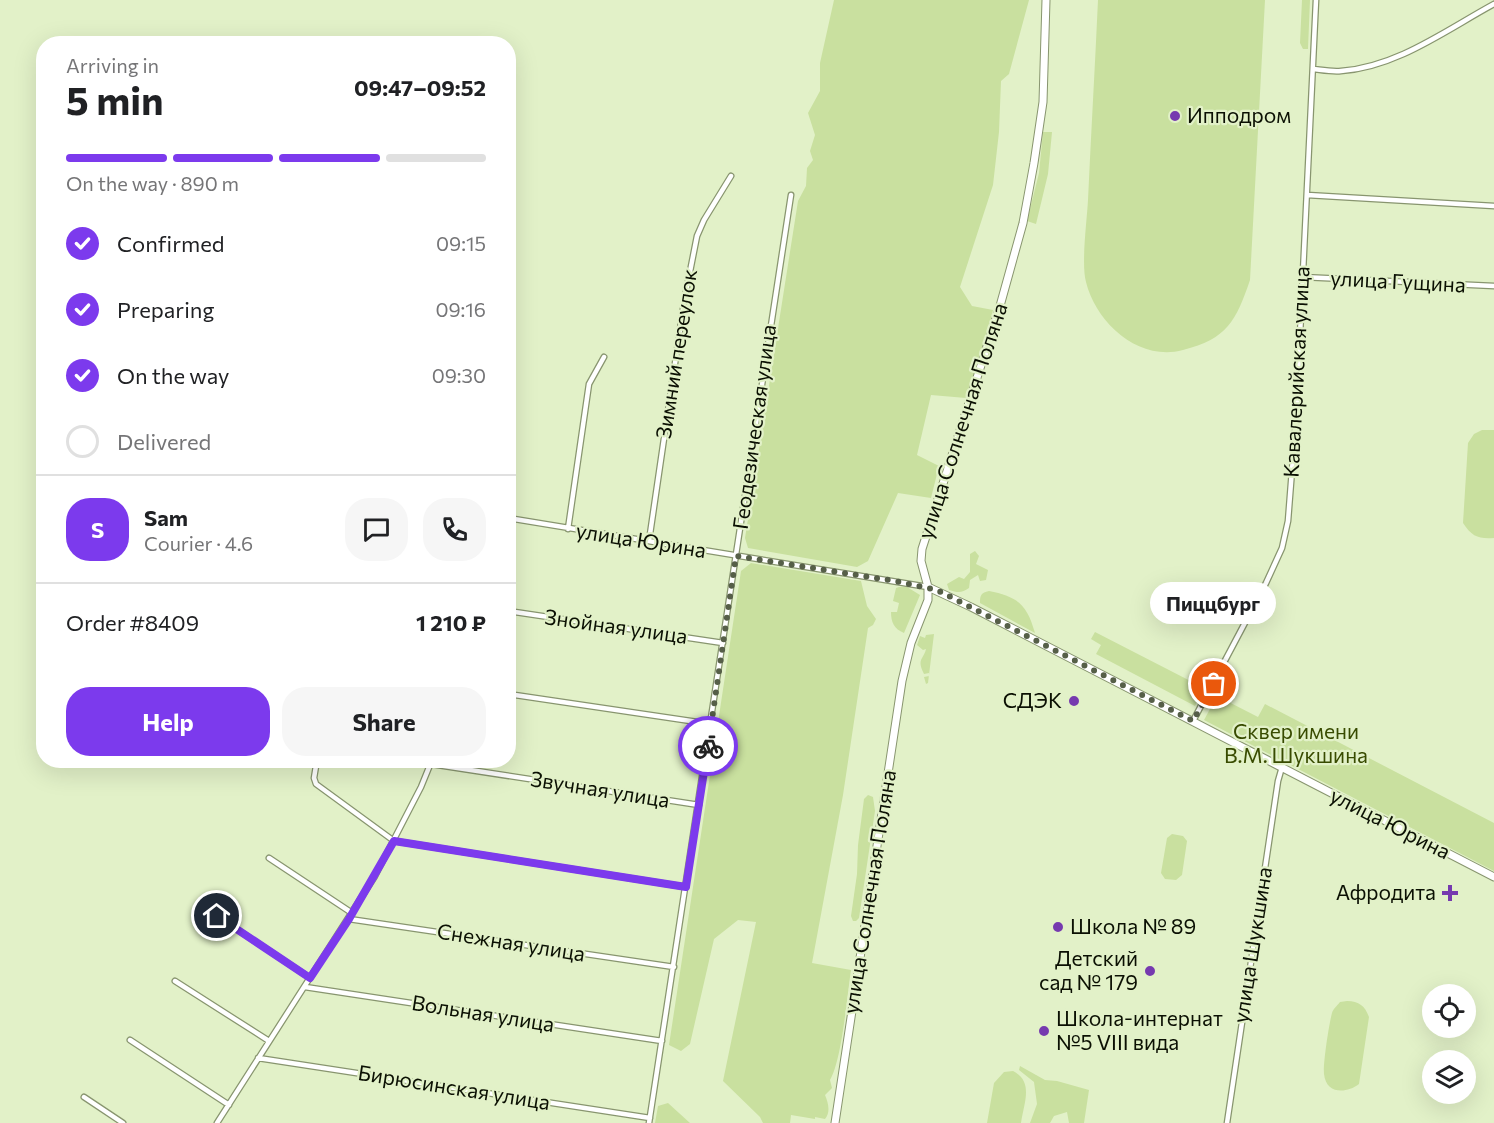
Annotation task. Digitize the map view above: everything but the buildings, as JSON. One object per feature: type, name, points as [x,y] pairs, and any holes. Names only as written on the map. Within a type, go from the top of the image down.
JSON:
[{"type":"street","name":"улица Солнечная Поляна","points":[[835,1123],[900,692],[911,643],[928,600],[928,587],[922,571],[922,549],[1000,306],[1023,224],[1042,102],[1046,0]]},
{"type":"street","name":"Кавалерийская улица","points":[[1193,721],[1266,583],[1284,541],[1288,521],[1296,419],[1316,0]]},
{"type":"street","points":[[1313,69],[1341,71],[1376,64],[1406,53],[1494,4]]},
{"type":"street","name":"Зимний переулок","points":[[649,541],[684,302],[697,236],[731,176]]},
{"type":"street","name":"Геодезическая улица","points":[[650,1120],[791,195]]},
{"type":"street","points":[[1307,195],[1494,206]]},
{"type":"street","name":"улица Гущина","points":[[1302,277],[1494,286]]},
{"type":"street","points":[[568,529],[589,384],[604,357]]},
{"type":"street","name":"улица Юрина","points":[[516,519],[928,587],[971,607],[1494,877]]},
{"type":"street","name":"Знойная улица","points":[[516,612],[723,643]]},
{"type":"street","points":[[516,695],[711,724]]},
{"type":"street","points":[[316,768],[314,778],[316,784],[394,841],[686,887]]},
{"type":"street","points":[[217,1123],[349,919],[394,841],[428,768]]},
{"type":"street","name":"Звучная улица","points":[[468,768],[699,805]]},
{"type":"street","name":"улица Шукшина","points":[[1227,1123],[1263,874],[1282,768]]},
{"type":"street","points":[[269,858],[352,913]]},
{"type":"street","points":[[217,916],[310,978]]},
{"type":"street","name":"Снежная улица","points":[[349,919],[674,968]]},
{"type":"street","points":[[175,981],[269,1041]]},
{"type":"street","name":"Вольная улица","points":[[305,987],[662,1041]]},
{"type":"street","points":[[130,1040],[228,1105]]},
{"type":"street","name":"Бирюсинская улица","points":[[258,1058],[650,1120]]},
{"type":"street","points":[[84,1097],[123,1123]]},
{"type":"green space","points":[[834,0],[1029,0],[1009,74],[1001,81],[999,132],[993,185],[960,287],[972,306],[993,310],[989,329],[966,398],[931,395],[917,455],[939,466],[931,498],[898,493],[868,561],[857,567],[748,548],[745,538],[798,201],[806,186],[807,168],[813,160],[810,151],[815,135],[808,113],[820,91],[820,63]]},
{"type":"green space","name":"Ипподром","points":[[1098,0],[1265,0],[1250,280],[1240,307],[1228,326],[1210,340],[1183,350],[1167,352],[1151,350],[1136,345],[1122,336],[1099,312],[1086,282],[1084,253]]},
{"type":"green space","points":[[1302,0],[1310,0],[1308,49],[1303,49],[1300,43]]},
{"type":"green space","points":[[1043,132],[1052,132],[1048,174],[1036,224],[1027,221],[1039,173]]},
{"type":"green space","points":[[1482,430],[1494,430],[1494,538],[1476,536],[1463,523],[1468,443],[1474,434]]},
{"type":"green space","points":[[975,551],[979,556],[976,564],[988,570],[986,580],[980,581],[978,575],[970,580],[969,588],[964,591],[949,590],[947,584],[959,577],[964,579],[970,572],[970,554]]},
{"type":"green space","points":[[751,563],[861,581],[867,606],[876,619],[868,628],[843,795],[812,963],[851,970],[841,1043],[830,1080],[832,1088],[825,1095],[828,1107],[827,1116],[825,1119],[815,1117],[815,1119],[791,1115],[790,1123],[763,1123],[760,1117],[723,1081],[756,922],[738,920],[714,939],[690,1044],[681,1051],[669,1045],[741,571]]},
{"type":"green space","points":[[907,587],[920,595],[904,633],[895,627],[891,616],[891,612],[897,612],[899,603],[893,601],[896,588]]},
{"type":"green space","points":[[989,591],[1008,596],[1020,604],[1029,615],[1035,633],[980,603],[982,595]]},
{"type":"green space","points":[[1095,632],[1204,688],[1195,706],[1096,654],[1101,645],[1091,639]]},
{"type":"green space","points":[[934,634],[929,675],[929,673],[924,674],[921,665],[926,649],[923,650],[917,645],[920,636],[925,638],[926,635]]},
{"type":"green space","points":[[929,676],[928,683],[926,684],[924,677]]},
{"type":"green space","name":"Сквер имени В.М. Шукшина","points":[[1217,696],[1258,717],[1265,704],[1494,823],[1494,871],[1204,720]]},
{"type":"green space","points":[[868,795],[873,797],[875,811],[859,918],[853,921],[851,916],[857,874],[858,845],[864,799]]},
{"type":"green space","points":[[1172,834],[1183,836],[1187,841],[1182,875],[1176,880],[1165,879],[1161,873],[1167,838]]},
{"type":"green space","points":[[1347,1001],[1361,1005],[1369,1017],[1359,1084],[1343,1091],[1333,1089],[1328,1085],[1324,1069],[1333,1012],[1340,1002]]},
{"type":"green space","points":[[1020,1066],[1045,1080],[1089,1090],[1084,1123],[1069,1123],[1067,1112],[1054,1116],[1050,1123],[1030,1123],[1037,1104],[1034,1082],[1019,1070]]},
{"type":"green space","points":[[1013,1071],[1024,1081],[1026,1087],[1021,1123],[987,1123],[994,1083],[1004,1072]]},
{"type":"green space","points":[[668,1103],[690,1123],[655,1123],[658,1106]]},
{"type":"way so far","points":[[708,746],[736,556],[895,581],[937,590],[1193,721],[1214,684]]},
{"type":"place","name":"Ипподром","points":[[1175,116]]},
{"type":"place","name":"Пиццбург","points":[[1214,684]]},
{"type":"place","name":"СДЭК","points":[[1074,701]]},
{"type":"place","name":"Афродита","points":[[1450,893]]},
{"type":"place","name":"Школа № 89","points":[[1058,927]]},
{"type":"place","name":"Детский сад № 179","points":[[1150,971]]},
{"type":"place","name":"Школа-интернат №5 VIII вида","points":[[1044,1031]]},
{"type":"route","points":[[217,916],[310,978],[349,919],[394,841],[686,887],[708,746]]}]
